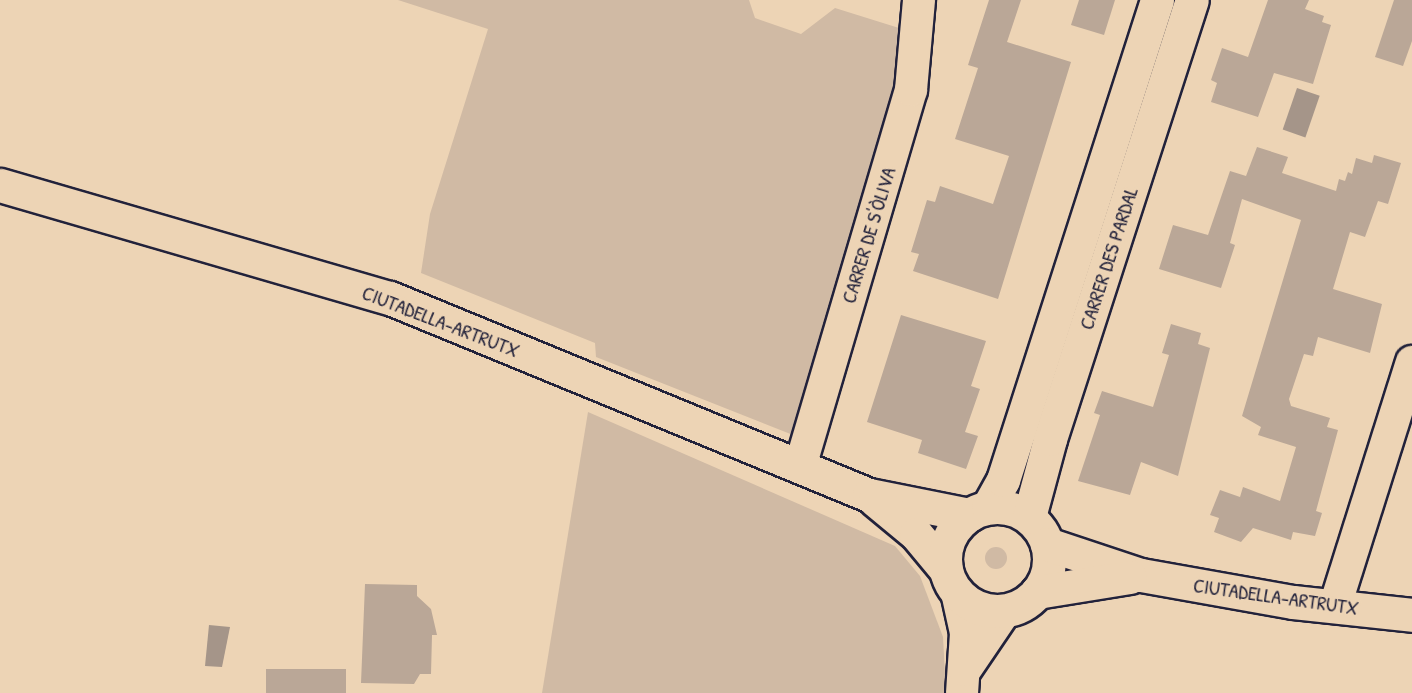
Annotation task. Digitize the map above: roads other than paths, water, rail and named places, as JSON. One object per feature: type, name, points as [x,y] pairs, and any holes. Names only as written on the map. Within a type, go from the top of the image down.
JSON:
[{"type":"main road","name":"CARRER DES PARDAL","points":[[978,511],[1003,480],[1157,0]]},
{"type":"main road","name":"CARRER DES PARDAL","points":[[1029,517],[1050,438],[1192,0]]},
{"type":"main road","name":"CIUTADELLA-ARTRUTX","points":[[0,185],[390,298],[869,495]]},
{"type":"main road","points":[[869,495],[978,511],[1009,508],[1029,517],[1047,544],[1049,561],[1037,592]]},
{"type":"main road","points":[[869,495],[916,534],[951,581],[978,608],[1005,611]]},
{"type":"main road","points":[[951,581],[949,539],[978,511]]},
{"type":"main road","name":"CIUTADELLA-ARTRUTX","points":[[1047,544],[1141,575],[1335,606],[1412,615]]},
{"type":"main road","name":"CIUTADELLA-ARTRUTX","points":[[1005,611],[1037,592],[1141,575]]},
{"type":"street","name":"CARRER DE S'ÒLIVA","points":[[800,467],[911,90],[920,0]]},
{"type":"street","points":[[1335,606],[1412,362]]},
{"type":"street","points":[[951,581],[966,633],[964,682]]},
{"type":"street","points":[[964,682],[1005,611]]}]
